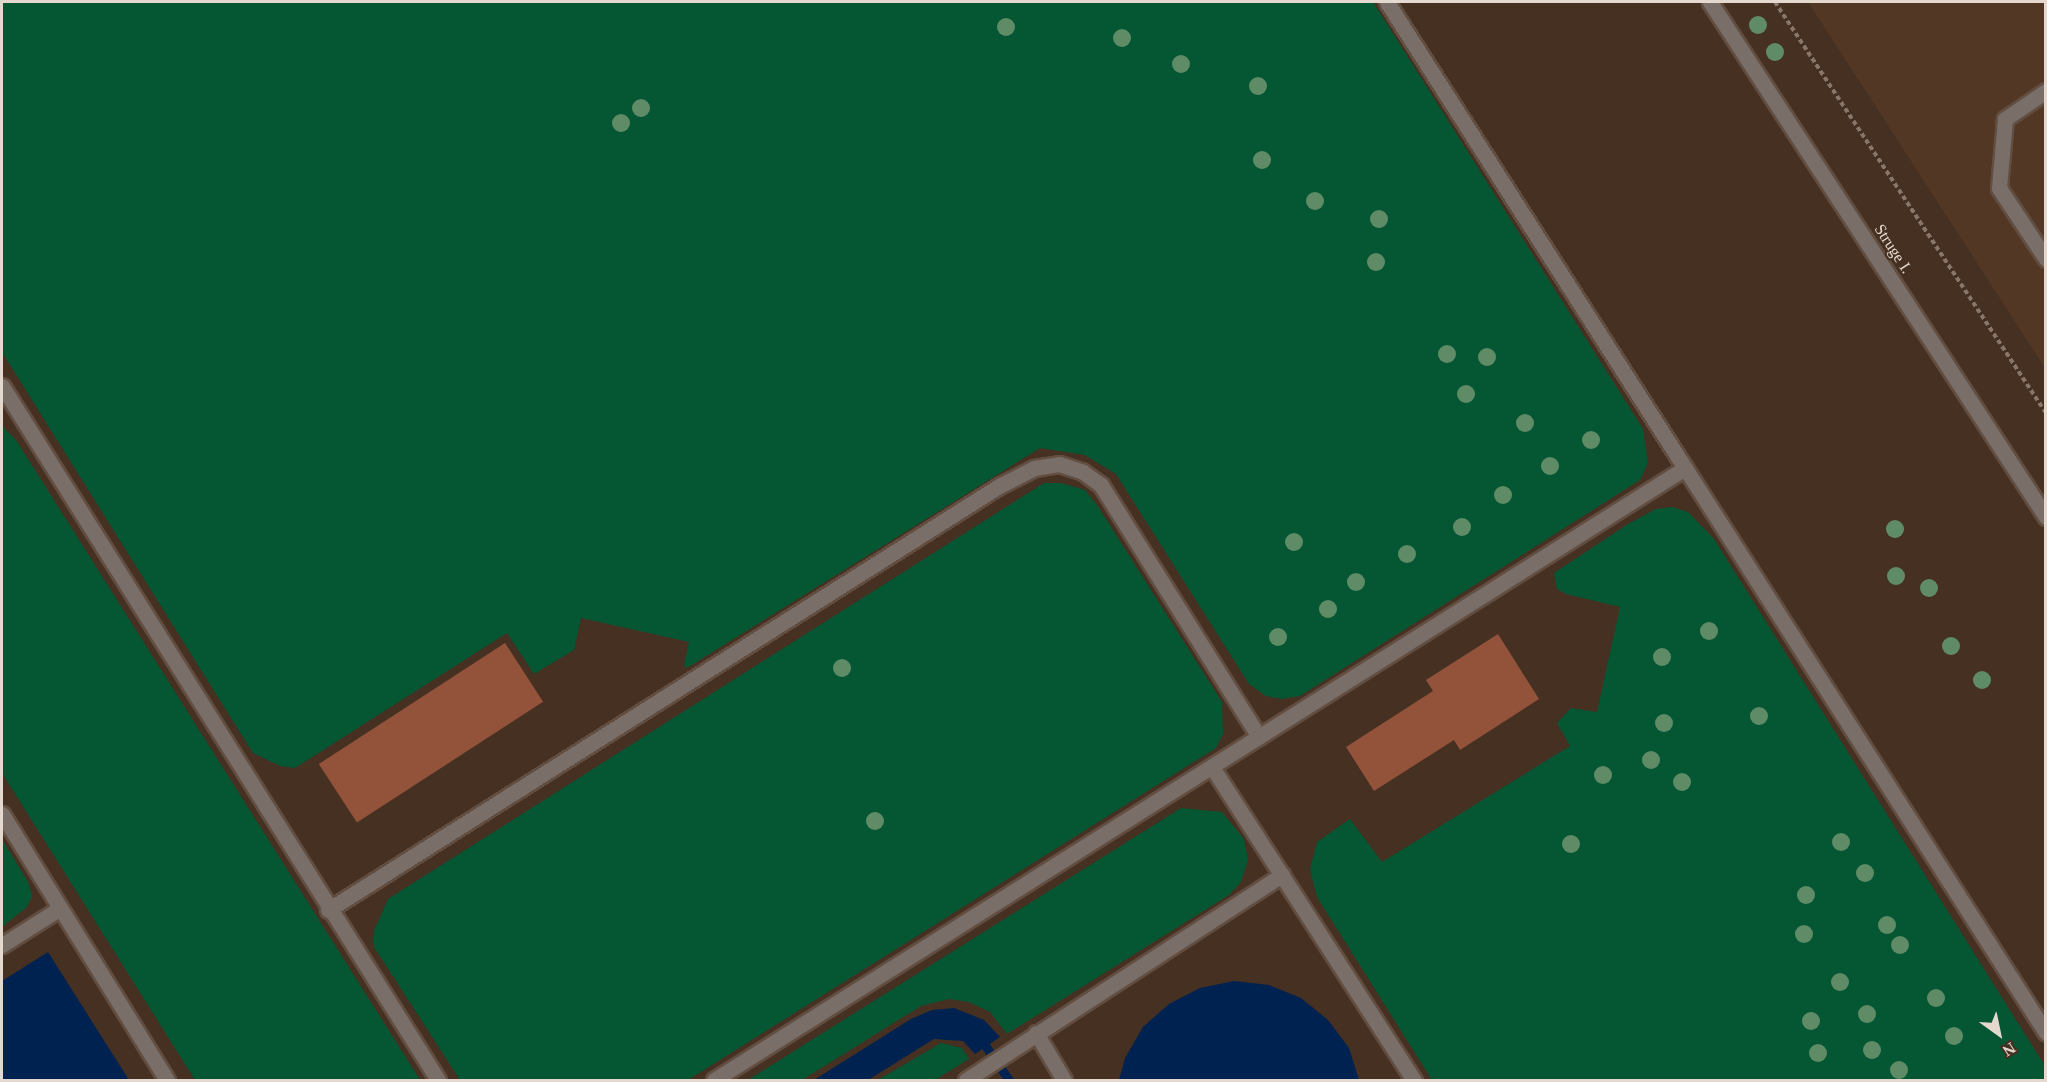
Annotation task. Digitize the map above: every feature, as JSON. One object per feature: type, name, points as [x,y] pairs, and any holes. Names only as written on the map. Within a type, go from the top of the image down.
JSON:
[{"type":"street","points":[[1387,2],[2046,1034]]},
{"type":"street","name":"Struge I.","points":[[1710,2],[2046,517]]},
{"type":"street","points":[[2046,91],[2005,118],[1999,188],[2046,259]]},
{"type":"street","points":[[2,386],[328,910],[438,1080]]},
{"type":"street","points":[[328,910],[999,486],[1034,468],[1059,464],[1083,472],[1101,485],[1259,737]]},
{"type":"street","points":[[714,1080],[1685,468]]},
{"type":"street","points":[[1212,767],[1414,1080]]},
{"type":"street","points":[[2,814],[167,1080]]},
{"type":"street","points":[[966,1080],[1282,875]]},
{"type":"street","points":[[2,945],[59,909]]},
{"type":"street","points":[[1036,1033],[1064,1080]]},
{"type":"path","points":[[1775,2],[2046,413]]},
{"type":"shaded area","points":[[1808,2],[2045,2],[2045,368]]},
{"type":"green space","points":[[2,2],[1373,2],[1643,429],[1648,463],[1640,480],[1300,696],[1282,699],[1266,696],[1249,684],[1116,474],[1085,455],[1040,448],[687,668],[684,665],[689,642],[581,618],[574,650],[534,674],[507,633],[295,768],[280,766],[253,753],[2,352]]},
{"type":"green space","points":[[2,426],[16,440],[420,1080],[195,1080],[2,773]]},
{"type":"green space","points":[[1044,483],[1061,483],[1085,490],[1097,505],[1222,702],[1223,734],[1216,748],[688,1080],[460,1080],[374,947],[374,931],[388,899]]},
{"type":"green space","points":[[1672,507],[1688,512],[1714,539],[2045,1066],[2045,1080],[1432,1080],[1317,897],[1310,870],[1317,842],[1350,819],[1382,862],[1570,746],[1557,723],[1571,708],[1597,712],[1620,607],[1566,594],[1557,589],[1554,573],[1628,524],[1656,509]]},
{"type":"green space","points":[[1181,808],[1222,812],[1244,839],[1248,860],[1241,882],[1229,895],[1007,1034],[990,1012],[969,1002],[949,999],[921,1006],[802,1080],[748,1080]]},
{"type":"green space","points":[[2,839],[28,882],[32,896],[27,907],[2,927]]},
{"type":"green space","points":[[941,1043],[962,1048],[969,1059],[935,1080],[878,1080]]},
{"type":"water","points":[[48,952],[129,1080],[2,1080],[2,981]]},
{"type":"water","points":[[1234,981],[1269,985],[1301,998],[1328,1020],[1349,1048],[1359,1080],[1119,1080],[1125,1058],[1143,1027],[1169,1004],[1200,988]]},
{"type":"water","points":[[954,1008],[984,1020],[1000,1037],[975,1054],[963,1041],[934,1039],[868,1080],[814,1080],[911,1019],[932,1010]]},
{"type":"building","points":[[1498,634],[1539,699],[1460,750],[1454,740],[1374,791],[1346,747],[1433,691],[1426,680]]},
{"type":"building","points":[[505,643],[543,702],[357,823],[319,764]]},
{"type":"waterway","points":[[980,1038],[1009,1080]]}]
